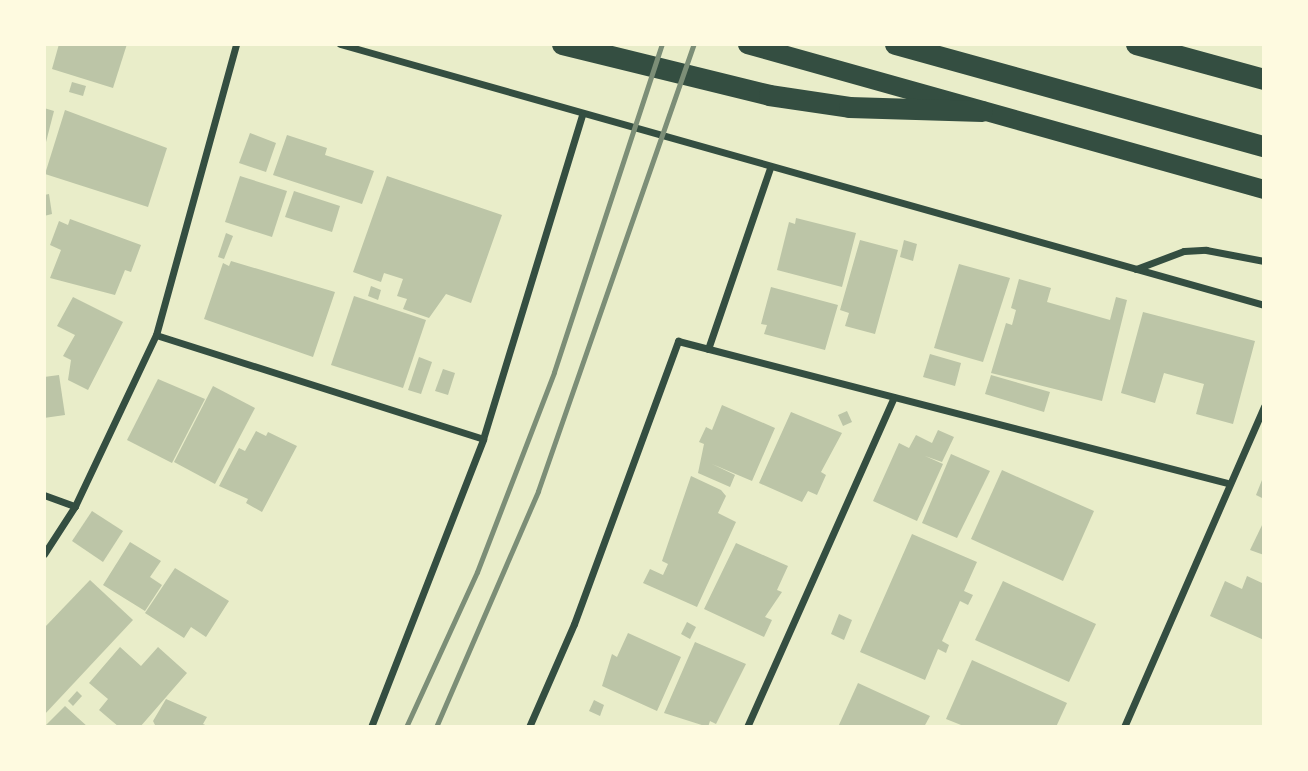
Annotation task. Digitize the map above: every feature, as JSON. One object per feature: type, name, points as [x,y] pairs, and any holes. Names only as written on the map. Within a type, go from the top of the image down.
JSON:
[{"type":"highway","points":[[562,44],[769,95],[849,107],[982,111]]},
{"type":"highway","points":[[747,44],[1264,188]]},
{"type":"highway","points":[[895,44],[1264,146]]},
{"type":"highway","points":[[1136,44],[1264,79]]},
{"type":"street","points":[[44,554],[75,506],[156,335],[236,44]]},
{"type":"street","points":[[340,44],[770,168],[1264,304]]},
{"type":"street","points":[[371,727],[483,439],[582,115]]},
{"type":"street","points":[[708,349],[770,168]]},
{"type":"street","points":[[1135,269],[1184,251],[1206,250],[1264,261]]},
{"type":"street","points":[[156,335],[483,439]]},
{"type":"street","points":[[529,727],[574,624],[678,341],[1227,483]]},
{"type":"street","points":[[747,727],[894,397]]},
{"type":"street","points":[[1124,727],[1227,483],[1264,406]]},
{"type":"street","points":[[44,495],[75,506]]},
{"type":"building","points":[[59,44],[127,44],[113,88],[52,69]]},
{"type":"building","points":[[72,82],[86,86],[83,96],[69,92]]},
{"type":"building","points":[[44,108],[54,111],[45,146],[44,146]]},
{"type":"building","points":[[65,110],[167,148],[148,207],[45,174]]},
{"type":"building","points":[[250,133],[276,143],[266,172],[239,163]]},
{"type":"building","points":[[287,135],[327,148],[325,155],[374,171],[362,204],[273,175]]},
{"type":"building","points":[[240,176],[287,191],[272,237],[225,222]]},
{"type":"building","points":[[387,176],[502,215],[471,303],[446,294],[429,318],[403,309],[407,299],[397,296],[403,279],[384,273],[381,282],[353,272]]},
{"type":"building","points":[[294,191],[340,206],[332,232],[285,217]]},
{"type":"building","points":[[49,194],[52,214],[44,216],[44,195]]},
{"type":"building","points":[[796,218],[856,233],[842,287],[777,270],[789,222],[795,224]]},
{"type":"building","points":[[70,219],[141,245],[131,272],[125,270],[115,295],[50,278],[61,250],[50,245],[59,221],[68,225]]},
{"type":"building","points":[[226,233],[233,236],[224,259],[218,257]]},
{"type":"building","points":[[860,240],[898,250],[875,334],[845,326],[849,313],[840,310]]},
{"type":"building","points":[[904,240],[917,244],[913,261],[900,257]]},
{"type":"building","points":[[231,261],[335,292],[313,357],[204,319],[223,263],[229,266]]},
{"type":"building","points":[[959,264],[1010,278],[983,362],[934,348]]},
{"type":"building","points":[[1019,279],[1051,288],[1047,302],[1110,320],[1116,297],[1127,300],[1102,401],[991,373],[1006,323],[1012,325],[1016,310],[1011,308]]},
{"type":"building","points":[[371,286],[381,290],[378,300],[368,296]]},
{"type":"building","points":[[771,287],[838,305],[825,350],[764,334],[767,325],[761,324]]},
{"type":"building","points":[[354,296],[426,320],[403,388],[331,365]]},
{"type":"building","points":[[73,297],[123,322],[88,390],[68,380],[71,360],[63,356],[75,335],[57,326]]},
{"type":"building","points":[[1143,312],[1255,341],[1233,424],[1196,414],[1204,384],[1164,373],[1155,403],[1121,393]]},
{"type":"building","points":[[930,354],[961,363],[955,386],[923,377]]},
{"type":"building","points":[[419,357],[432,362],[421,394],[408,390]]},
{"type":"building","points":[[443,369],[455,373],[448,395],[435,391]]},
{"type":"building","points":[[59,375],[65,415],[44,418],[44,377]]},
{"type":"building","points":[[991,375],[1050,392],[1044,412],[985,394]]},
{"type":"building","points":[[158,379],[205,399],[172,463],[127,440]]},
{"type":"building","points":[[213,386],[255,408],[215,484],[174,462]]},
{"type":"building","points":[[722,405],[775,428],[752,481],[712,464],[735,475],[730,487],[698,473],[704,444],[699,442],[706,427],[712,430]]},
{"type":"building","points":[[847,411],[852,422],[843,426],[838,415]]},
{"type":"building","points":[[791,412],[842,433],[821,472],[826,475],[817,495],[808,491],[802,502],[759,483]]},
{"type":"building","points":[[938,430],[954,437],[942,462],[925,456],[943,464],[917,521],[873,501],[899,443],[909,448],[916,435],[932,443]]},
{"type":"building","points":[[256,431],[266,436],[268,432],[297,446],[262,512],[246,503],[248,499],[219,486],[239,448],[245,451]]},
{"type":"building","points":[[951,454],[990,471],[957,538],[922,523]]},
{"type":"building","points":[[1002,470],[1094,511],[1063,581],[971,539]]},
{"type":"building","points":[[1264,475],[1264,499],[1256,495]]},
{"type":"building","points":[[691,476],[721,490],[726,496],[718,513],[736,522],[697,607],[643,583],[650,569],[663,575],[668,564],[662,561]]},
{"type":"building","points":[[92,511],[123,531],[103,562],[72,541]]},
{"type":"building","points":[[1264,521],[1264,555],[1250,550]]},
{"type":"building","points":[[912,534],[977,562],[964,591],[973,595],[968,605],[960,601],[942,641],[949,645],[946,653],[938,649],[925,680],[860,652]]},
{"type":"building","points":[[130,542],[161,561],[150,577],[162,585],[145,611],[103,585]]},
{"type":"building","points":[[736,543],[788,566],[777,590],[782,592],[765,617],[772,620],[764,637],[704,609]]},
{"type":"building","points":[[175,568],[229,601],[206,637],[191,627],[184,638],[145,613]]},
{"type":"building","points":[[1247,576],[1262,583],[1264,577],[1264,640],[1210,616],[1225,581],[1242,589]]},
{"type":"building","points":[[90,580],[133,620],[44,715],[44,628]]},
{"type":"building","points":[[1003,581],[1096,624],[1069,682],[975,640]]},
{"type":"building","points":[[839,614],[852,620],[844,640],[831,634]]},
{"type":"building","points":[[687,622],[696,627],[690,639],[681,634]]},
{"type":"building","points":[[628,633],[681,657],[657,711],[602,686],[612,654],[617,657]]},
{"type":"building","points":[[695,642],[746,664],[716,724],[710,721],[708,727],[664,713]]},
{"type":"building","points":[[120,647],[141,666],[158,647],[187,673],[140,727],[119,727],[99,710],[108,699],[89,683]]},
{"type":"building","points":[[972,660],[1067,703],[1056,727],[966,727],[946,719]]},
{"type":"building","points":[[858,683],[930,716],[924,727],[838,727]]},
{"type":"building","points":[[77,691],[82,696],[73,706],[68,701]]},
{"type":"building","points":[[166,699],[207,717],[203,724],[210,727],[156,727],[153,721]]},
{"type":"building","points":[[594,700],[604,705],[600,716],[589,711]]},
{"type":"building","points":[[65,706],[78,718],[88,727],[44,727]]},
{"type":"railway","points":[[406,727],[477,572],[554,372],[662,44]]},
{"type":"railway","points":[[436,727],[538,491],[694,44]]}]
